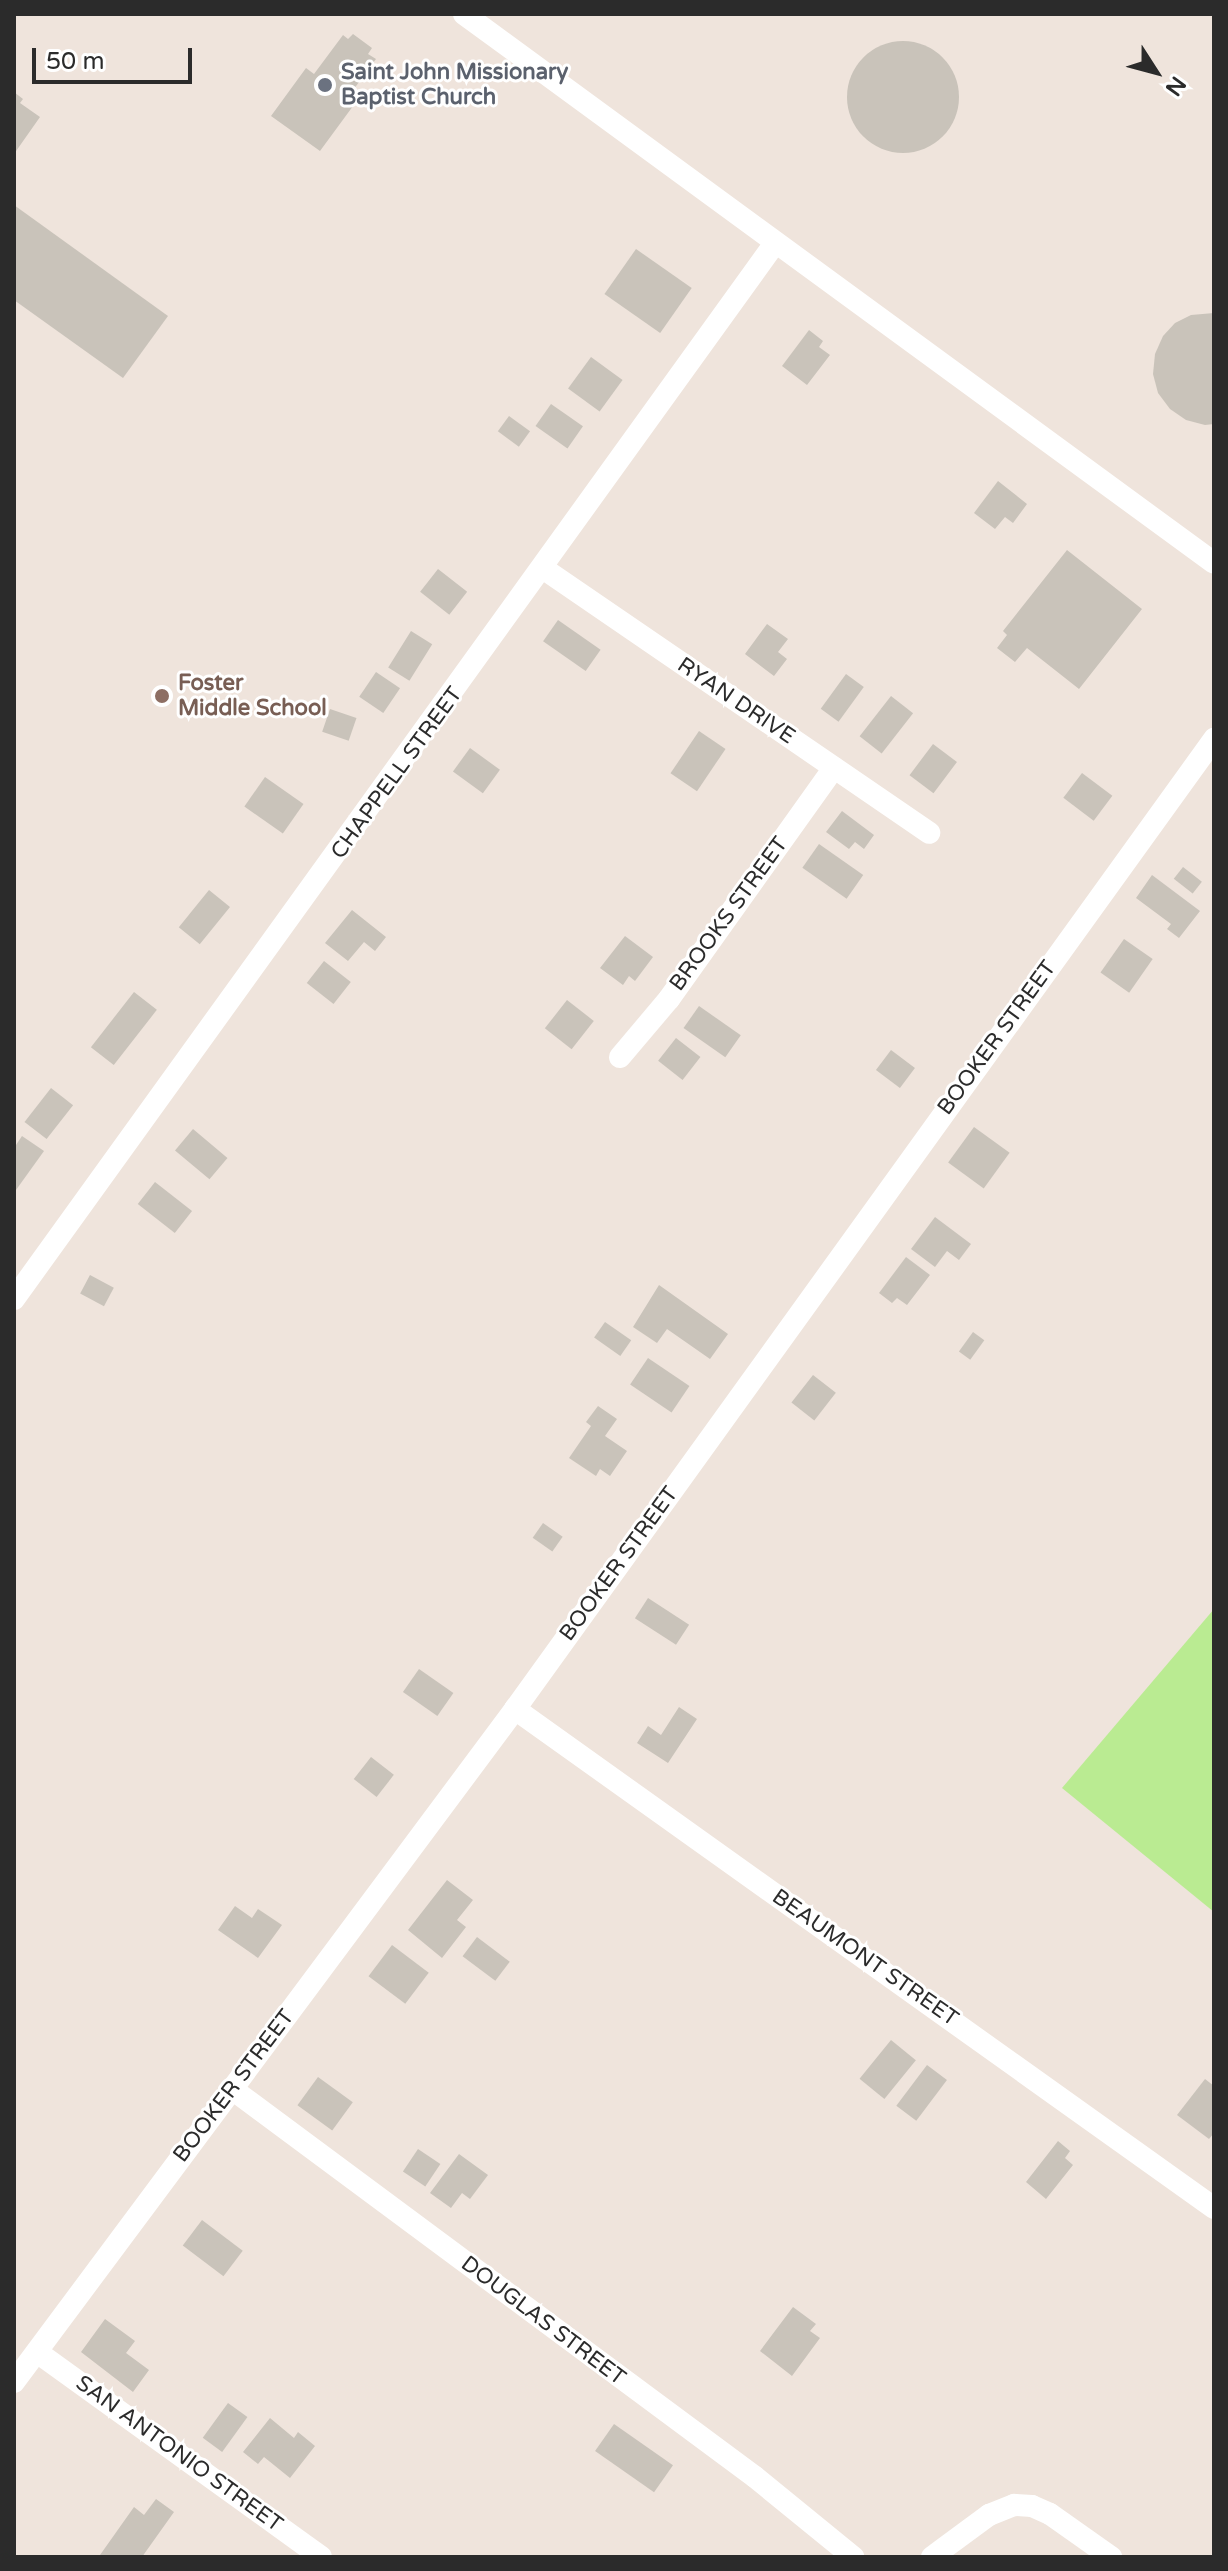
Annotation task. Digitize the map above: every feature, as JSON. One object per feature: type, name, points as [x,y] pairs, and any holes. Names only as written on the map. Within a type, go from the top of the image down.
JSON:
[{"type":"street","points":[[464,14],[1214,563]]},
{"type":"street","name":"CHAPPELL STREET","points":[[14,1299],[544,569],[775,243]]},
{"type":"street","name":"RYAN DRIVE","points":[[544,569],[929,833]]},
{"type":"street","name":"BOOKER STREET","points":[[14,2382],[515,1709],[1214,739]]},
{"type":"street","name":"BROOKS STREET","points":[[620,1057],[669,999],[834,768]]},
{"type":"street","name":"BEAUMONT STREET","points":[[515,1709],[1214,2208]]},
{"type":"street","name":"DOUGLAS STREET","points":[[232,2089],[755,2477],[853,2557]]},
{"type":"street","name":"SAN ANTONIO STREET","points":[[37,2352],[321,2557]]},
{"type":"street","points":[[932,2557],[989,2515],[1014,2505],[1032,2506],[1050,2514],[1111,2557]]},
{"type":"green space","points":[[1214,1609],[1214,1912],[1062,1788]]},
{"type":"building","name":"Saint John Missionary Baptist Church","points":[[353,34],[372,48],[368,54],[376,59],[348,97],[356,102],[320,151],[271,116],[306,68],[314,74],[343,35],[348,39]]},
{"type":"building","points":[[903,41],[925,45],[943,57],[955,75],[959,97],[955,119],[943,137],[925,149],[903,153],[881,149],[863,137],[851,119],[847,97],[851,75],[863,57],[881,45]]},
{"type":"building","points":[[14,92],[23,99],[20,103],[40,117],[14,154]]},
{"type":"building","points":[[14,205],[168,316],[123,378],[14,300]]},
{"type":"building","points":[[636,249],[692,288],[660,333],[604,294]]},
{"type":"building","points":[[1214,313],[1214,424],[1205,425],[1186,420],[1170,409],[1158,393],[1153,374],[1155,354],[1163,336],[1175,323],[1191,315]]},
{"type":"building","points":[[809,330],[823,341],[819,347],[830,355],[807,385],[782,366]]},
{"type":"building","points":[[591,357],[623,380],[600,411],[568,389]]},
{"type":"building","points":[[551,404],[583,426],[567,448],[536,426]]},
{"type":"building","points":[[509,416],[530,431],[519,447],[498,431]]},
{"type":"building","points":[[998,481],[1027,504],[1013,523],[1005,517],[995,529],[974,513]]},
{"type":"building","points":[[1067,550],[1142,609],[1079,689],[1027,648],[1015,662],[997,648],[1007,635],[1003,631]]},
{"type":"building","points":[[438,569],[467,592],[449,615],[420,592]]},
{"type":"building","points":[[558,620],[601,650],[586,671],[543,641]]},
{"type":"building","points":[[767,624],[788,639],[778,652],[787,659],[774,676],[745,654]]},
{"type":"building","points":[[411,631],[432,644],[409,681],[388,667]]},
{"type":"building","points":[[376,672],[400,688],[383,713],[359,697]]},
{"type":"building","points":[[846,674],[864,687],[839,722],[821,709]]},
{"type":"building","points":[[891,696],[913,713],[882,753],[860,736]]},
{"type":"building","points":[[330,709],[356,718],[349,741],[322,732]]},
{"type":"building","points":[[699,731],[726,749],[697,791],[670,773]]},
{"type":"building","points":[[933,744],[957,762],[933,793],[910,775]]},
{"type":"building","points":[[470,748],[500,770],[483,793],[453,771]]},
{"type":"building","points":[[1082,773],[1112,796],[1094,821],[1063,798]]},
{"type":"building","points":[[265,777],[304,804],[283,833],[244,806]]},
{"type":"building","points":[[842,811],[874,835],[864,849],[855,842],[849,849],[826,832]]},
{"type":"building","points":[[819,844],[863,875],[847,899],[802,868]]},
{"type":"building","points":[[1183,867],[1202,882],[1193,894],[1174,879]]},
{"type":"building","points":[[1152,875],[1200,911],[1179,938],[1167,929],[1171,924],[1136,898]]},
{"type":"building","points":[[209,890],[230,907],[200,944],[179,927]]},
{"type":"building","points":[[352,910],[386,937],[375,951],[364,942],[348,961],[325,943]]},
{"type":"building","points":[[625,936],[653,957],[635,981],[629,976],[623,985],[600,968]]},
{"type":"building","points":[[1124,939],[1153,959],[1129,993],[1100,973]]},
{"type":"building","points":[[324,961],[351,982],[334,1004],[307,983]]},
{"type":"building","points":[[134,992],[157,1010],[114,1065],[91,1047]]},
{"type":"building","points":[[567,1000],[594,1021],[572,1049],[545,1028]]},
{"type":"building","points":[[699,1006],[741,1035],[725,1057],[684,1028]]},
{"type":"building","points":[[676,1038],[700,1057],[683,1080],[658,1061]]},
{"type":"building","points":[[891,1050],[915,1068],[900,1088],[876,1070]]},
{"type":"building","points":[[51,1088],[73,1105],[47,1139],[25,1122]]},
{"type":"building","points":[[974,1127],[1010,1153],[984,1188],[948,1163]]},
{"type":"building","points":[[193,1129],[227,1158],[209,1179],[175,1150]]},
{"type":"building","points":[[22,1136],[44,1151],[16,1190],[14,1148]]},
{"type":"building","points":[[155,1182],[192,1211],[175,1233],[138,1204]]},
{"type":"building","points":[[935,1217],[971,1244],[959,1260],[947,1251],[935,1267],[911,1249]]},
{"type":"building","points":[[906,1257],[930,1275],[907,1305],[897,1298],[892,1303],[879,1293]]},
{"type":"building","points":[[90,1275],[114,1288],[104,1306],[80,1294]]},
{"type":"building","points":[[659,1285],[728,1334],[710,1359],[667,1329],[657,1343],[633,1327]]},
{"type":"building","points":[[605,1322],[631,1340],[620,1356],[594,1338]]},
{"type":"building","points":[[973,1332],[984,1340],[970,1360],[959,1351]]},
{"type":"building","points":[[648,1358],[689,1386],[672,1412],[630,1385]]},
{"type":"building","points":[[813,1375],[836,1393],[814,1420],[791,1403]]},
{"type":"building","points":[[598,1406],[617,1419],[605,1436],[627,1451],[610,1476],[600,1469],[596,1476],[569,1458],[591,1426],[586,1422]]},
{"type":"building","points":[[543,1523],[563,1537],[552,1552],[533,1538]]},
{"type":"building","points":[[648,1598],[689,1625],[676,1645],[635,1618]]},
{"type":"building","points":[[419,1669],[453,1693],[437,1716],[403,1692]]},
{"type":"building","points":[[679,1707],[697,1719],[668,1763],[637,1743],[648,1726],[661,1735]]},
{"type":"building","points":[[371,1757],[394,1775],[377,1797],[354,1779]]},
{"type":"building","points":[[447,1880],[473,1900],[457,1920],[466,1927],[442,1958],[408,1930]]},
{"type":"building","points":[[235,1906],[252,1918],[258,1909],[282,1925],[258,1958],[218,1930]]},
{"type":"building","points":[[477,1937],[510,1962],[495,1981],[463,1956]]},
{"type":"building","points":[[392,1945],[429,1973],[405,2004],[369,1976]]},
{"type":"building","points":[[891,2040],[916,2060],[884,2099],[860,2079]]},
{"type":"building","points":[[927,2065],[947,2080],[916,2121],[896,2106]]},
{"type":"building","points":[[318,2077],[353,2102],[332,2131],[297,2105]]},
{"type":"building","points":[[1205,2079],[1214,2086],[1214,2133],[1209,2139],[1177,2115]]},
{"type":"building","points":[[1058,2141],[1070,2151],[1065,2158],[1073,2165],[1046,2199],[1026,2182]]},
{"type":"building","points":[[418,2149],[440,2164],[425,2186],[403,2171]]},
{"type":"building","points":[[459,2154],[488,2175],[470,2199],[462,2193],[451,2208],[430,2193]]},
{"type":"building","points":[[202,2220],[243,2251],[223,2276],[183,2246]]},
{"type":"building","points":[[793,2307],[816,2324],[810,2331],[820,2338],[792,2376],[760,2351]]},
{"type":"building","points":[[105,2319],[135,2341],[126,2353],[149,2370],[133,2392],[81,2352]]},
{"type":"building","points":[[228,2403],[247,2417],[222,2452],[203,2438]]},
{"type":"building","points":[[270,2418],[294,2438],[298,2432],[315,2446],[290,2478],[264,2457],[258,2464],[243,2452]]},
{"type":"building","points":[[614,2424],[673,2465],[654,2492],[595,2451]]},
{"type":"building","points":[[156,2499],[174,2512],[142,2557],[100,2555],[134,2507],[144,2515]]},
{"type":"place","name":"Saint John Missionary Baptist Church","points":[[325,85]]},
{"type":"place","name":"Foster Middle School","points":[[162,696]]}]
